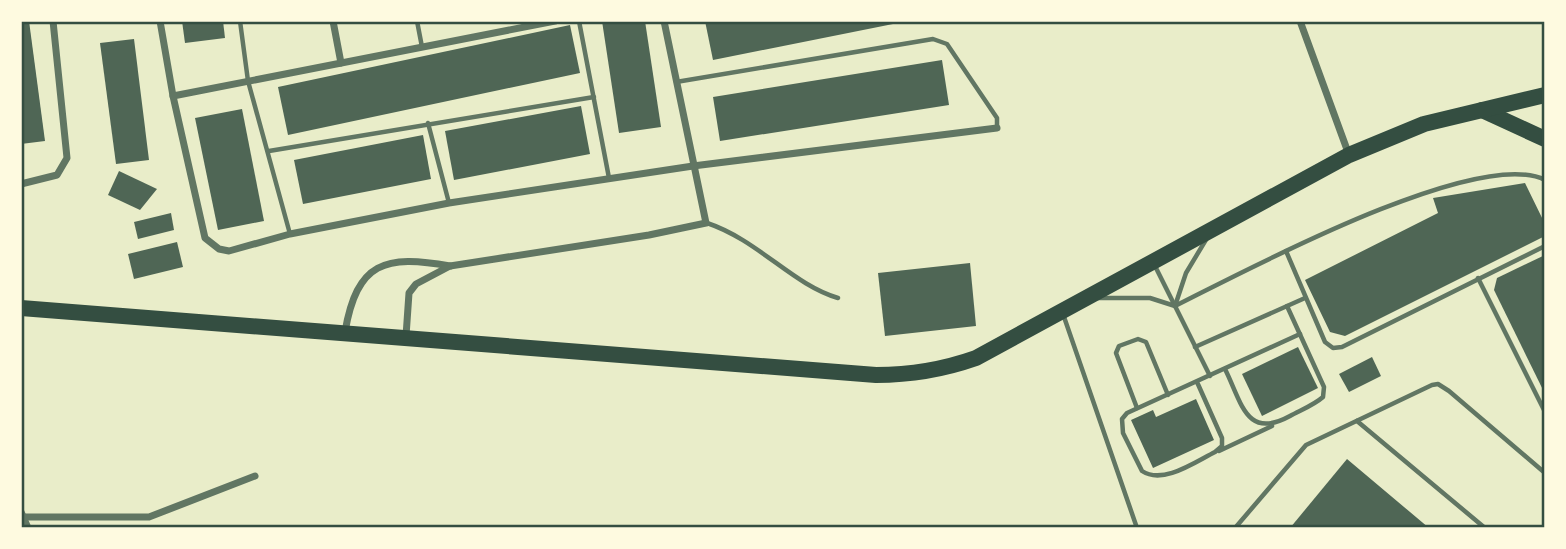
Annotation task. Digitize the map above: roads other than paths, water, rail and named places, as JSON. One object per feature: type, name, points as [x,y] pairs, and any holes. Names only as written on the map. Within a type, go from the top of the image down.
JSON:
[{"type":"main road","points":[[21,308],[406,336],[876,375],[913,375],[943,370],[976,358],[1349,155],[1424,124],[1545,94]]},
{"type":"main road","points":[[1482,110],[1545,139]]},
{"type":"main road","points":[[21,295],[43,310]]},
{"type":"street","points":[[21,184],[57,175],[67,158],[53,21]]},
{"type":"street","points":[[160,21],[173,96],[205,239],[219,249],[229,251],[290,234],[449,203],[693,166],[997,128]]},
{"type":"street","points":[[333,21],[341,63]]},
{"type":"street","points":[[496,21],[498,32]]},
{"type":"street","points":[[173,96],[555,21]]},
{"type":"street","points":[[345,332],[357,287],[386,263],[407,261],[450,266],[649,235],[706,223],[664,21]]},
{"type":"street","points":[[1300,21],[1349,155]]},
{"type":"street","points":[[406,336],[409,293],[416,284],[450,266]]},
{"type":"street","points":[[28,528],[22,515],[149,517],[255,476]]},
{"type":"lane","points":[[240,21],[248,82],[290,234]]},
{"type":"lane","points":[[417,21],[422,47]]},
{"type":"lane","points":[[579,21],[609,179]]},
{"type":"lane","points":[[675,82],[933,39],[947,44],[997,118],[997,128]]},
{"type":"lane","points":[[269,151],[594,97]]},
{"type":"lane","points":[[428,123],[449,203]]},
{"type":"lane","points":[[1083,298],[1150,298],[1175,306],[1286,251],[1438,186],[1515,172],[1532,173],[1545,180]]},
{"type":"lane","points":[[706,223],[764,251],[815,289],[838,299]]},
{"type":"lane","points":[[1175,306],[1186,273],[1213,229]]},
{"type":"lane","points":[[1286,251],[1325,342],[1333,348],[1342,347],[1545,246]]},
{"type":"lane","points":[[1152,261],[1210,376]]},
{"type":"lane","points":[[1478,278],[1545,412]]},
{"type":"lane","points":[[1195,347],[1305,298]]},
{"type":"lane","points":[[1287,306],[1300,334],[1324,387],[1323,397],[1272,426],[1162,477],[1147,475],[1142,471],[1122,426],[1127,413],[1300,334]]},
{"type":"lane","points":[[1061,310],[1137,528]]},
{"type":"lane","points":[[1137,408],[1116,353],[1119,346],[1138,339],[1146,342],[1168,395]]},
{"type":"lane","points":[[1225,369],[1254,422],[1272,426]]},
{"type":"lane","points":[[1198,382],[1222,438],[1222,446],[1215,452]]},
{"type":"lane","points":[[1235,528],[1306,445],[1438,384],[1545,474]]},
{"type":"lane","points":[[1356,421],[1485,528]]}]
